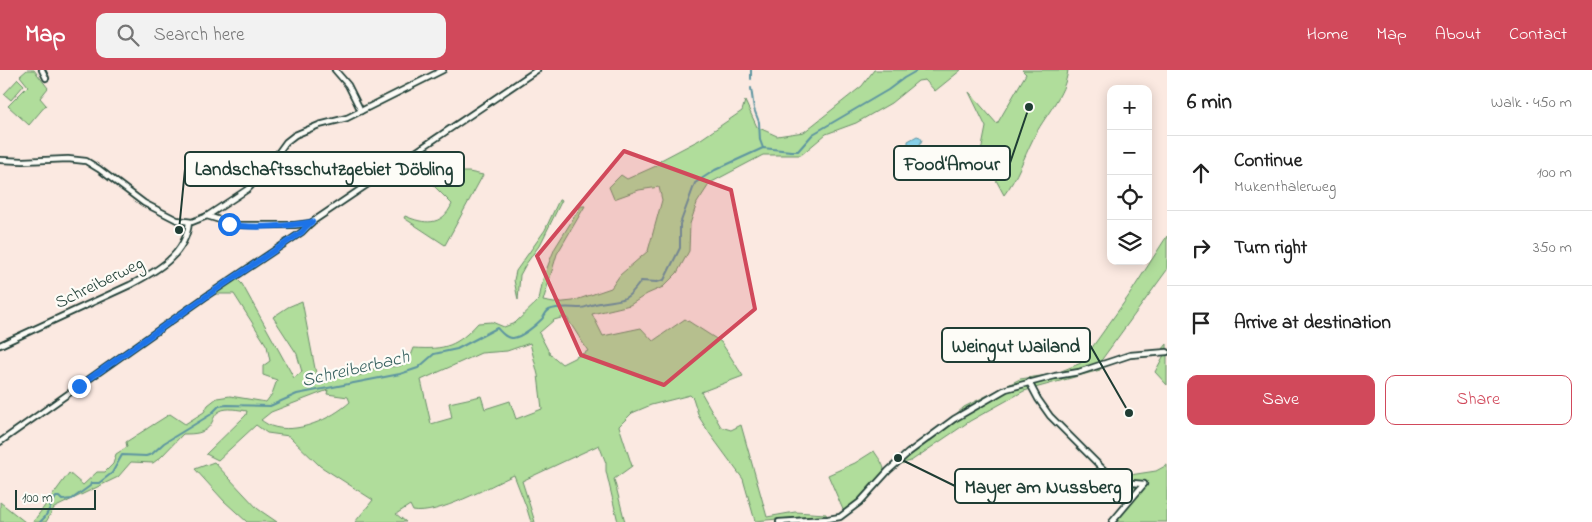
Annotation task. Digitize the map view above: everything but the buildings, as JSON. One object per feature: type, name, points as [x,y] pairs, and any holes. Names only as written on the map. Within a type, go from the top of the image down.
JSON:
[{"type":"street","points":[[42,70],[46,78]]},
{"type":"street","points":[[335,70],[348,85],[361,110]]},
{"type":"street","points":[[0,160],[68,159],[86,161],[100,169],[144,203],[174,218],[189,222],[207,216],[248,189],[265,171],[286,142],[295,134],[341,120],[443,70]]},
{"type":"street","points":[[0,442],[208,295],[302,232],[312,222],[537,70]]},
{"type":"street","points":[[207,216],[232,225],[244,226],[312,222]]},
{"type":"street","name":"Schreiberweg","points":[[0,345],[150,274],[178,252],[188,234],[189,222]]},
{"type":"street","points":[[779,522],[840,517],[860,502],[897,462],[936,431],[1011,387],[1079,372],[1130,355],[1167,352]]},
{"type":"street","points":[[1029,382],[1050,416],[1108,474],[1122,482],[1144,484],[1112,522]]},
{"type":"highlighted area","points":[[624,151],[731,190],[755,309],[664,385],[581,355],[537,256]]},
{"type":"green space","points":[[27,70],[34,70],[48,88],[40,98],[46,105],[29,125],[8,106],[28,86],[20,76]]},
{"type":"green space","points":[[874,70],[961,70],[935,91],[925,80],[918,81],[891,103],[856,123],[826,134],[801,155],[763,155],[710,183],[697,203],[690,224],[689,251],[677,273],[663,287],[647,294],[630,305],[592,314],[603,336],[641,328],[653,341],[685,319],[721,342],[743,376],[701,392],[721,427],[731,430],[741,425],[767,517],[795,512],[826,514],[827,517],[755,521],[743,479],[699,417],[693,398],[690,395],[651,405],[632,413],[619,426],[632,466],[614,479],[625,522],[618,522],[606,471],[606,463],[599,445],[522,481],[535,522],[531,522],[514,475],[464,499],[436,509],[413,511],[410,505],[396,514],[406,522],[355,522],[373,500],[320,466],[289,436],[267,433],[256,425],[218,460],[206,454],[246,415],[247,411],[230,409],[218,412],[206,430],[183,434],[153,463],[131,462],[118,477],[54,508],[46,522],[33,522],[69,473],[83,485],[97,472],[105,472],[113,464],[116,454],[127,447],[126,442],[170,414],[185,424],[204,412],[208,405],[217,398],[230,396],[266,402],[272,394],[277,380],[263,375],[263,366],[270,361],[267,346],[234,294],[213,294],[236,278],[242,284],[294,378],[302,372],[297,354],[273,317],[288,307],[302,301],[317,379],[335,374],[362,375],[375,368],[399,366],[409,361],[414,348],[435,348],[450,345],[464,337],[478,323],[492,322],[504,327],[515,323],[539,300],[543,279],[555,248],[581,206],[585,206],[557,254],[543,301],[554,303],[573,301],[611,288],[620,275],[648,251],[662,200],[659,187],[639,190],[614,199],[609,187],[621,175],[627,179],[656,166],[661,160],[701,139],[742,111],[745,101],[757,127],[777,136],[804,132],[862,86]],"holes":[[[567,318],[588,351],[562,364],[550,354],[539,333],[554,320]],[[530,343],[538,375],[542,409],[516,419],[510,401],[485,409],[481,396],[449,403],[452,418],[431,424],[421,380],[481,353],[507,351]],[[328,390],[327,394],[348,397],[350,402],[324,419],[302,427],[281,428],[271,426],[261,420],[271,412]]]},
{"type":"green space","points":[[1022,70],[1068,70],[1059,97],[1029,146],[1017,175],[1004,195],[981,152],[986,127],[969,92],[997,124],[1026,74]]},
{"type":"green space","points":[[18,79],[24,85],[11,100],[4,94]]},
{"type":"green space","points":[[460,172],[483,175],[445,245],[404,218],[405,216],[419,221],[432,222],[443,217],[452,204],[433,185],[445,176]]},
{"type":"green space","points":[[559,200],[562,200],[541,243],[520,275],[518,300],[514,280],[516,271],[545,230]]},
{"type":"green space","points":[[1167,236],[1167,270],[1100,362],[1100,370],[1024,391],[970,421],[911,461],[900,464],[964,407],[1020,379],[1054,374],[1081,363],[1148,265],[1152,265],[1152,259]]},
{"type":"green space","points":[[1167,344],[1167,385],[1155,372],[1164,355],[1162,350]]},
{"type":"green space","points":[[874,451],[884,469],[883,473],[867,492],[844,512],[828,475],[855,463]]},
{"type":"green space","points":[[214,462],[258,509],[277,522],[247,522],[224,501],[195,469]]},
{"type":"green space","points":[[1167,465],[1167,522],[1111,522],[1137,488],[1123,488],[1115,484],[1117,477],[1156,471]]},
{"type":"green space","points":[[0,502],[25,522],[0,522]]},
{"type":"water","points":[[917,136],[922,140],[919,146],[911,149],[908,141]]},
{"type":"waterway","points":[[751,70],[751,79]]},
{"type":"waterway","name":"Schreiberbach","points":[[40,522],[45,517],[56,497],[62,500],[72,499],[90,486],[91,483],[99,483],[112,473],[122,455],[146,456],[152,454],[164,443],[210,415],[219,406],[270,406],[297,394],[400,374],[418,368],[434,354],[457,349],[497,328],[508,337],[517,337],[542,319],[549,310],[583,308],[622,299],[630,294],[641,281],[657,282],[664,280],[680,248],[680,224],[695,183],[715,170],[763,148],[798,151],[813,134],[918,70]]},
{"type":"waterway","points":[[751,88],[763,148]]},
{"type":"place","name":"Food‘Amour","points":[[1029,107]]},
{"type":"place","name":"Landschaftsschutzgebiet Döbling","points":[[179,230]]},
{"type":"place","name":"Weingut Wailand","points":[[1129,413]]},
{"type":"place","name":"Mayer am Nussberg","points":[[898,458]]},
{"type":"route","points":[[79,386],[208,295],[302,232],[312,222],[252,226],[229,224]]}]
